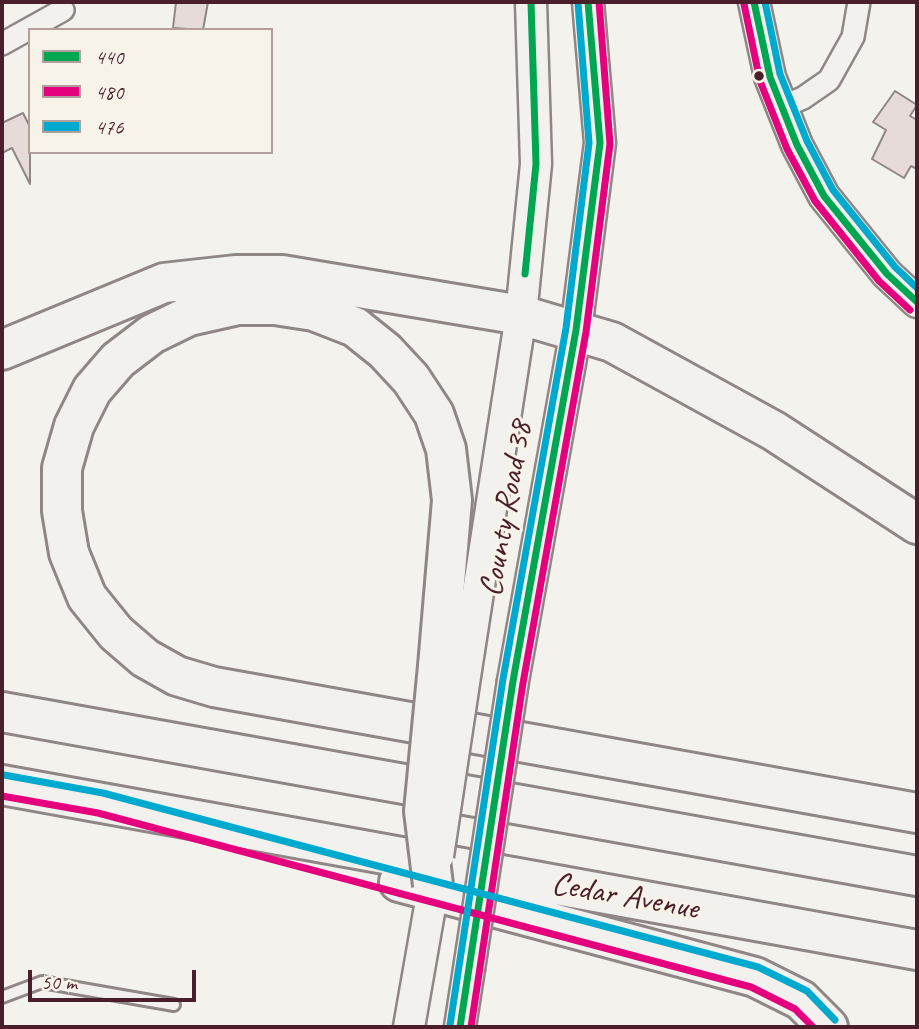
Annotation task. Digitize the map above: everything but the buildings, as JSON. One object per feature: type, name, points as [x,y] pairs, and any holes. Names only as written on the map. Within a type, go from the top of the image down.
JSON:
[{"type":"highway","points":[[2,351],[164,284],[236,275],[282,275],[521,315],[612,342],[775,431],[917,524]]},
{"type":"highway","points":[[433,885],[424,811],[452,668],[452,500],[446,449],[433,414],[411,379],[385,351],[355,327],[314,311],[275,305],[238,304],[189,316],[152,334],[118,360],[92,390],[74,426],[62,468],[62,511],[69,553],[87,597],[116,633],[145,658],[177,676],[214,687],[917,813]]},
{"type":"highway","points":[[2,712],[917,876]]},
{"type":"highway","name":"Cedar Avenue","points":[[2,785],[917,950]]},
{"type":"highway","points":[[100,803],[755,976],[801,1000],[828,1027]]},
{"type":"main road","name":"County Road 38","points":[[452,668],[521,315],[536,164],[531,2]]},
{"type":"main road","name":"County Road 38","points":[[460,1027],[513,681],[576,330],[600,142],[588,2]]},
{"type":"main road","points":[[754,2],[770,77],[797,145],[824,196],[887,275],[917,302]]},
{"type":"main road","points":[[409,1027],[433,885]]},
{"type":"street","points":[[782,107],[803,98],[829,80],[853,37],[859,2]]},
{"type":"street","points":[[31,28],[63,10]]},
{"type":"street","points":[[2,44],[28,30]]},
{"type":"lane","points":[[2,997],[42,982],[174,1005]]},
{"type":"transit line","name":"440","points":[[525,274],[536,164],[531,2]]},
{"type":"transit line","name":"440","points":[[460,1027],[513,681],[576,330],[600,143],[588,2]]},
{"type":"transit line","name":"480","points":[[471,1027],[523,683],[586,332],[610,144],[599,2]]},
{"type":"transit line","name":"440","points":[[754,2],[770,77],[797,145],[824,196],[887,274],[917,302]]},
{"type":"transit line","name":"476","points":[[765,2],[780,74],[807,141],[833,190],[895,267],[917,288]]},
{"type":"transit line","name":"476","points":[[450,1025],[503,679],[566,328],[589,143],[578,3]]},
{"type":"transit line","name":"480","points":[[744,4],[760,81],[787,149],[815,201],[879,281],[910,310]]},
{"type":"transit line","name":"476","points":[[4,775],[103,793],[758,967],[807,991],[835,1020]]},
{"type":"transit line","name":"480","points":[[2,796],[98,813],[751,987],[795,1009],[813,1027]]}]
